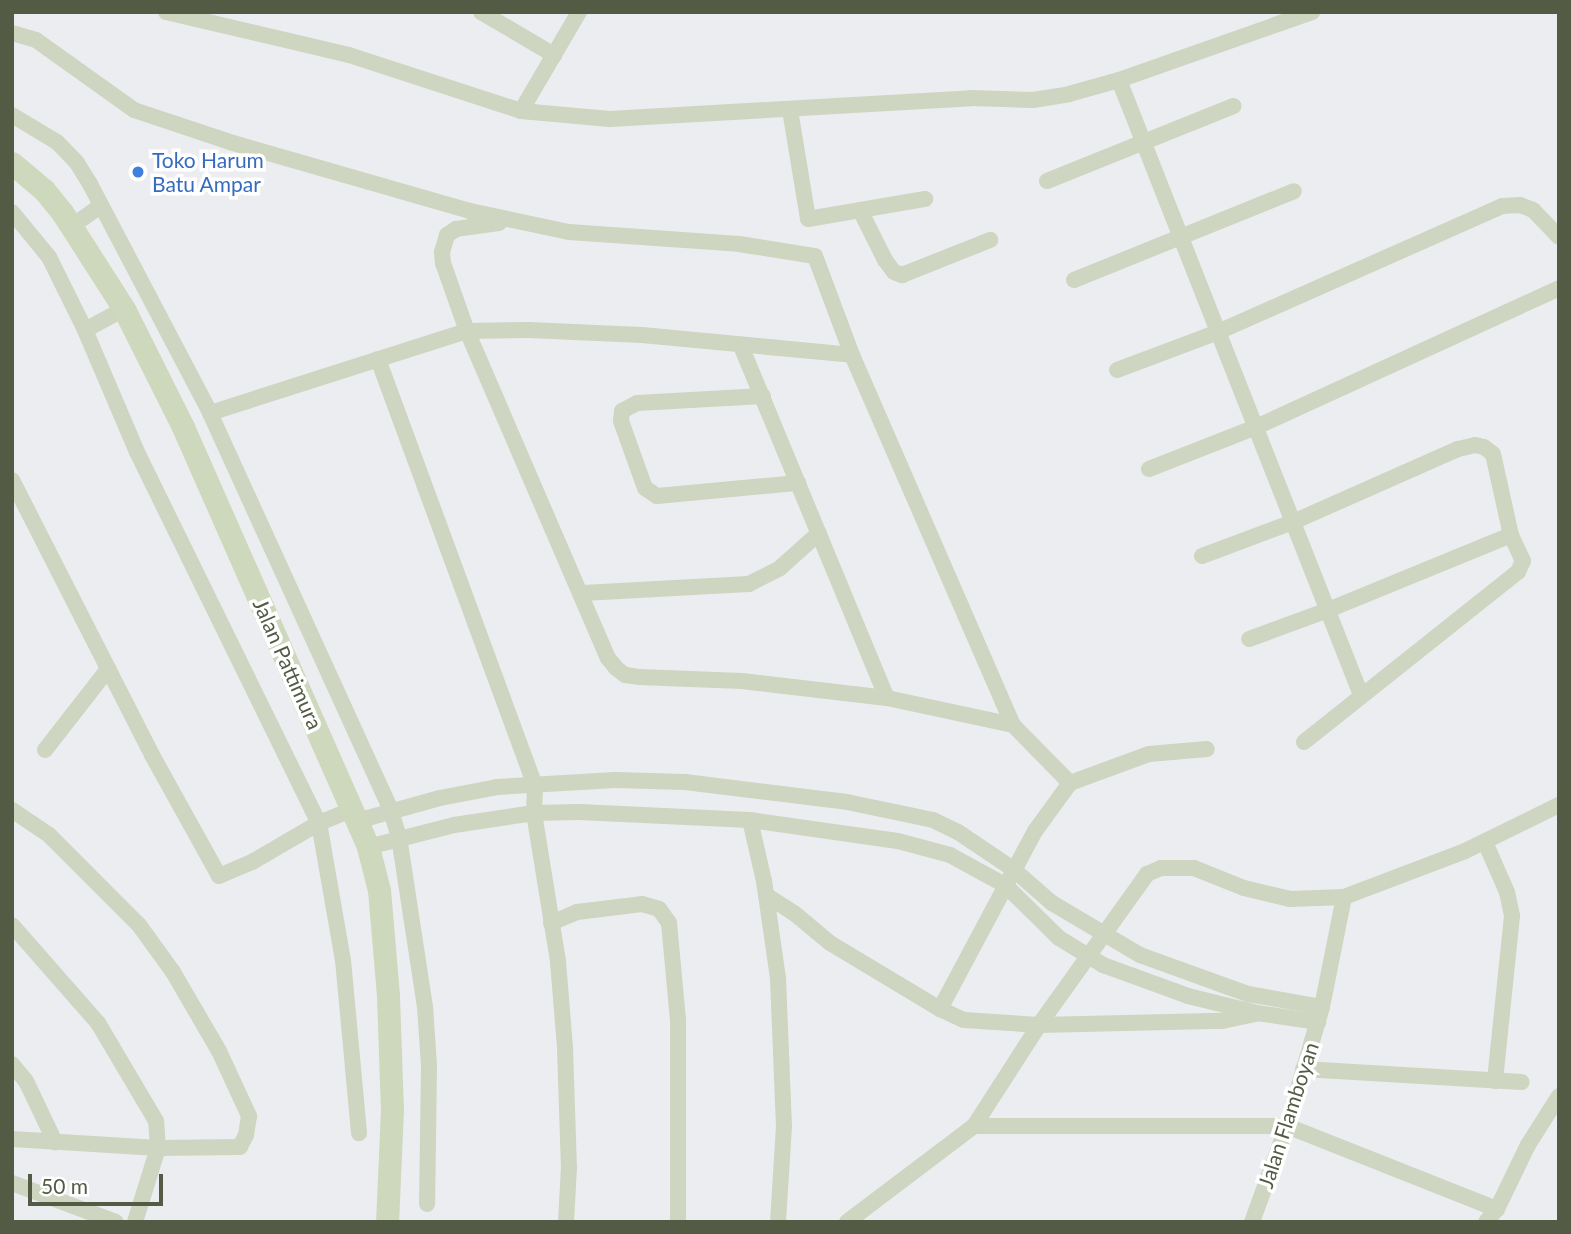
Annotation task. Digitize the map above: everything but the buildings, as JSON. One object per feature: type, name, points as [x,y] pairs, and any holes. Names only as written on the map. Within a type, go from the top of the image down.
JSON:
[{"type":"street","points":[[166,12],[349,55],[521,111],[610,119],[971,99],[1033,100],[1069,94],[1119,80],[1312,12]]},
{"type":"street","points":[[481,12],[554,55]]},
{"type":"street","points":[[521,111],[579,12]]},
{"type":"street","points":[[12,33],[36,40],[134,110],[233,143],[519,222],[591,235],[739,244],[815,256],[852,355],[1013,725],[1070,783]]},
{"type":"street","points":[[1119,80],[1361,695]]},
{"type":"street","points":[[1047,181],[1145,144],[1234,106]]},
{"type":"street","points":[[790,110],[808,219],[925,199]]},
{"type":"street","points":[[12,115],[43,132],[66,152],[84,174],[210,413],[391,811],[398,837],[425,1006],[429,1066],[427,1204]]},
{"type":"street","name":"Jalan Pattimura","points":[[12,163],[44,190],[72,226],[124,309],[183,427],[368,847],[379,890],[388,996],[392,1110],[387,1222]]},
{"type":"street","points":[[1074,280],[1182,239],[1294,191]]},
{"type":"street","points":[[1117,370],[1219,332],[1503,206],[1520,205],[1533,209],[1559,237]]},
{"type":"street","points":[[72,226],[101,206]]},
{"type":"street","points":[[860,210],[885,260],[894,272],[902,275],[990,240]]},
{"type":"street","points":[[12,212],[48,257],[85,330],[130,437],[319,823],[343,960],[359,1133]]},
{"type":"street","points":[[519,222],[479,224],[456,229],[443,242],[443,263],[467,331],[583,593],[608,658],[625,675],[742,681],[887,698],[1013,725]]},
{"type":"street","points":[[1149,469],[1256,427],[1559,288]]},
{"type":"street","points":[[85,330],[124,309]]},
{"type":"street","points":[[210,413],[467,331],[529,330],[628,334],[852,355]]},
{"type":"street","points":[[741,346],[887,698]]},
{"type":"street","points":[[378,359],[535,786],[534,813],[558,961],[568,1086],[566,1222]]},
{"type":"street","points":[[763,396],[637,403],[622,411],[621,421],[645,488],[657,496],[799,483]]},
{"type":"street","points":[[1202,556],[1293,522],[1458,449],[1475,445],[1485,447],[1493,454],[1511,535],[1523,561],[1518,572],[1304,742]]},
{"type":"street","points":[[12,480],[108,669],[219,877],[319,823],[391,811],[497,787],[615,780],[685,782],[847,802],[933,820],[958,832],[1013,869],[1052,902],[1140,955],[1210,983],[1278,1000],[1320,1015]]},
{"type":"street","points":[[583,593],[749,584],[780,568],[819,533]]},
{"type":"street","points":[[1249,639],[1328,610],[1511,535]]},
{"type":"street","points":[[45,750],[108,669]]},
{"type":"street","points":[[940,1009],[1013,869],[1049,810],[1070,783],[1149,754],[1208,748]]},
{"type":"street","points":[[847,1222],[974,1126],[1039,1025],[1147,874],[1161,869],[1194,868],[1244,888],[1290,899],[1344,897],[1485,842],[1559,806]]},
{"type":"street","points":[[12,810],[49,835],[139,925],[173,972],[219,1051],[249,1116],[246,1135],[240,1147],[158,1148],[12,1139]]},
{"type":"street","points":[[368,847],[398,837],[534,813],[605,813],[750,820],[898,841],[950,855],[1005,885],[1059,938],[1087,956],[1159,987],[1257,1013],[1320,1015]]},
{"type":"street","points":[[750,820],[766,895],[778,978],[784,1126],[778,1222]]},
{"type":"street","points":[[1485,842],[1510,902],[1512,916],[1495,1081]]},
{"type":"street","points":[[766,895],[830,943],[940,1009],[964,1020],[1039,1025],[1222,1021],[1257,1013],[1278,1000]]},
{"type":"street","name":"Jalan Flamboyan","points":[[1252,1222],[1287,1126],[1320,1015],[1344,897]]},
{"type":"street","points":[[551,923],[577,912],[642,904],[659,909],[669,923],[678,1020],[678,1222]]},
{"type":"street","points":[[12,925],[98,1023],[156,1121],[158,1148],[135,1222]]},
{"type":"street","points":[[12,1064],[26,1081],[55,1142]]},
{"type":"street","points":[[1303,1069],[1522,1082]]},
{"type":"street","points":[[1486,1222],[1497,1209],[1528,1145],[1559,1096]]},
{"type":"street","points":[[974,1126],[1287,1126],[1497,1209]]},
{"type":"street","points":[[12,1183],[116,1222]]},
{"type":"place","name":"Toko Harum Batu Ampar","points":[[138,172]]}]
